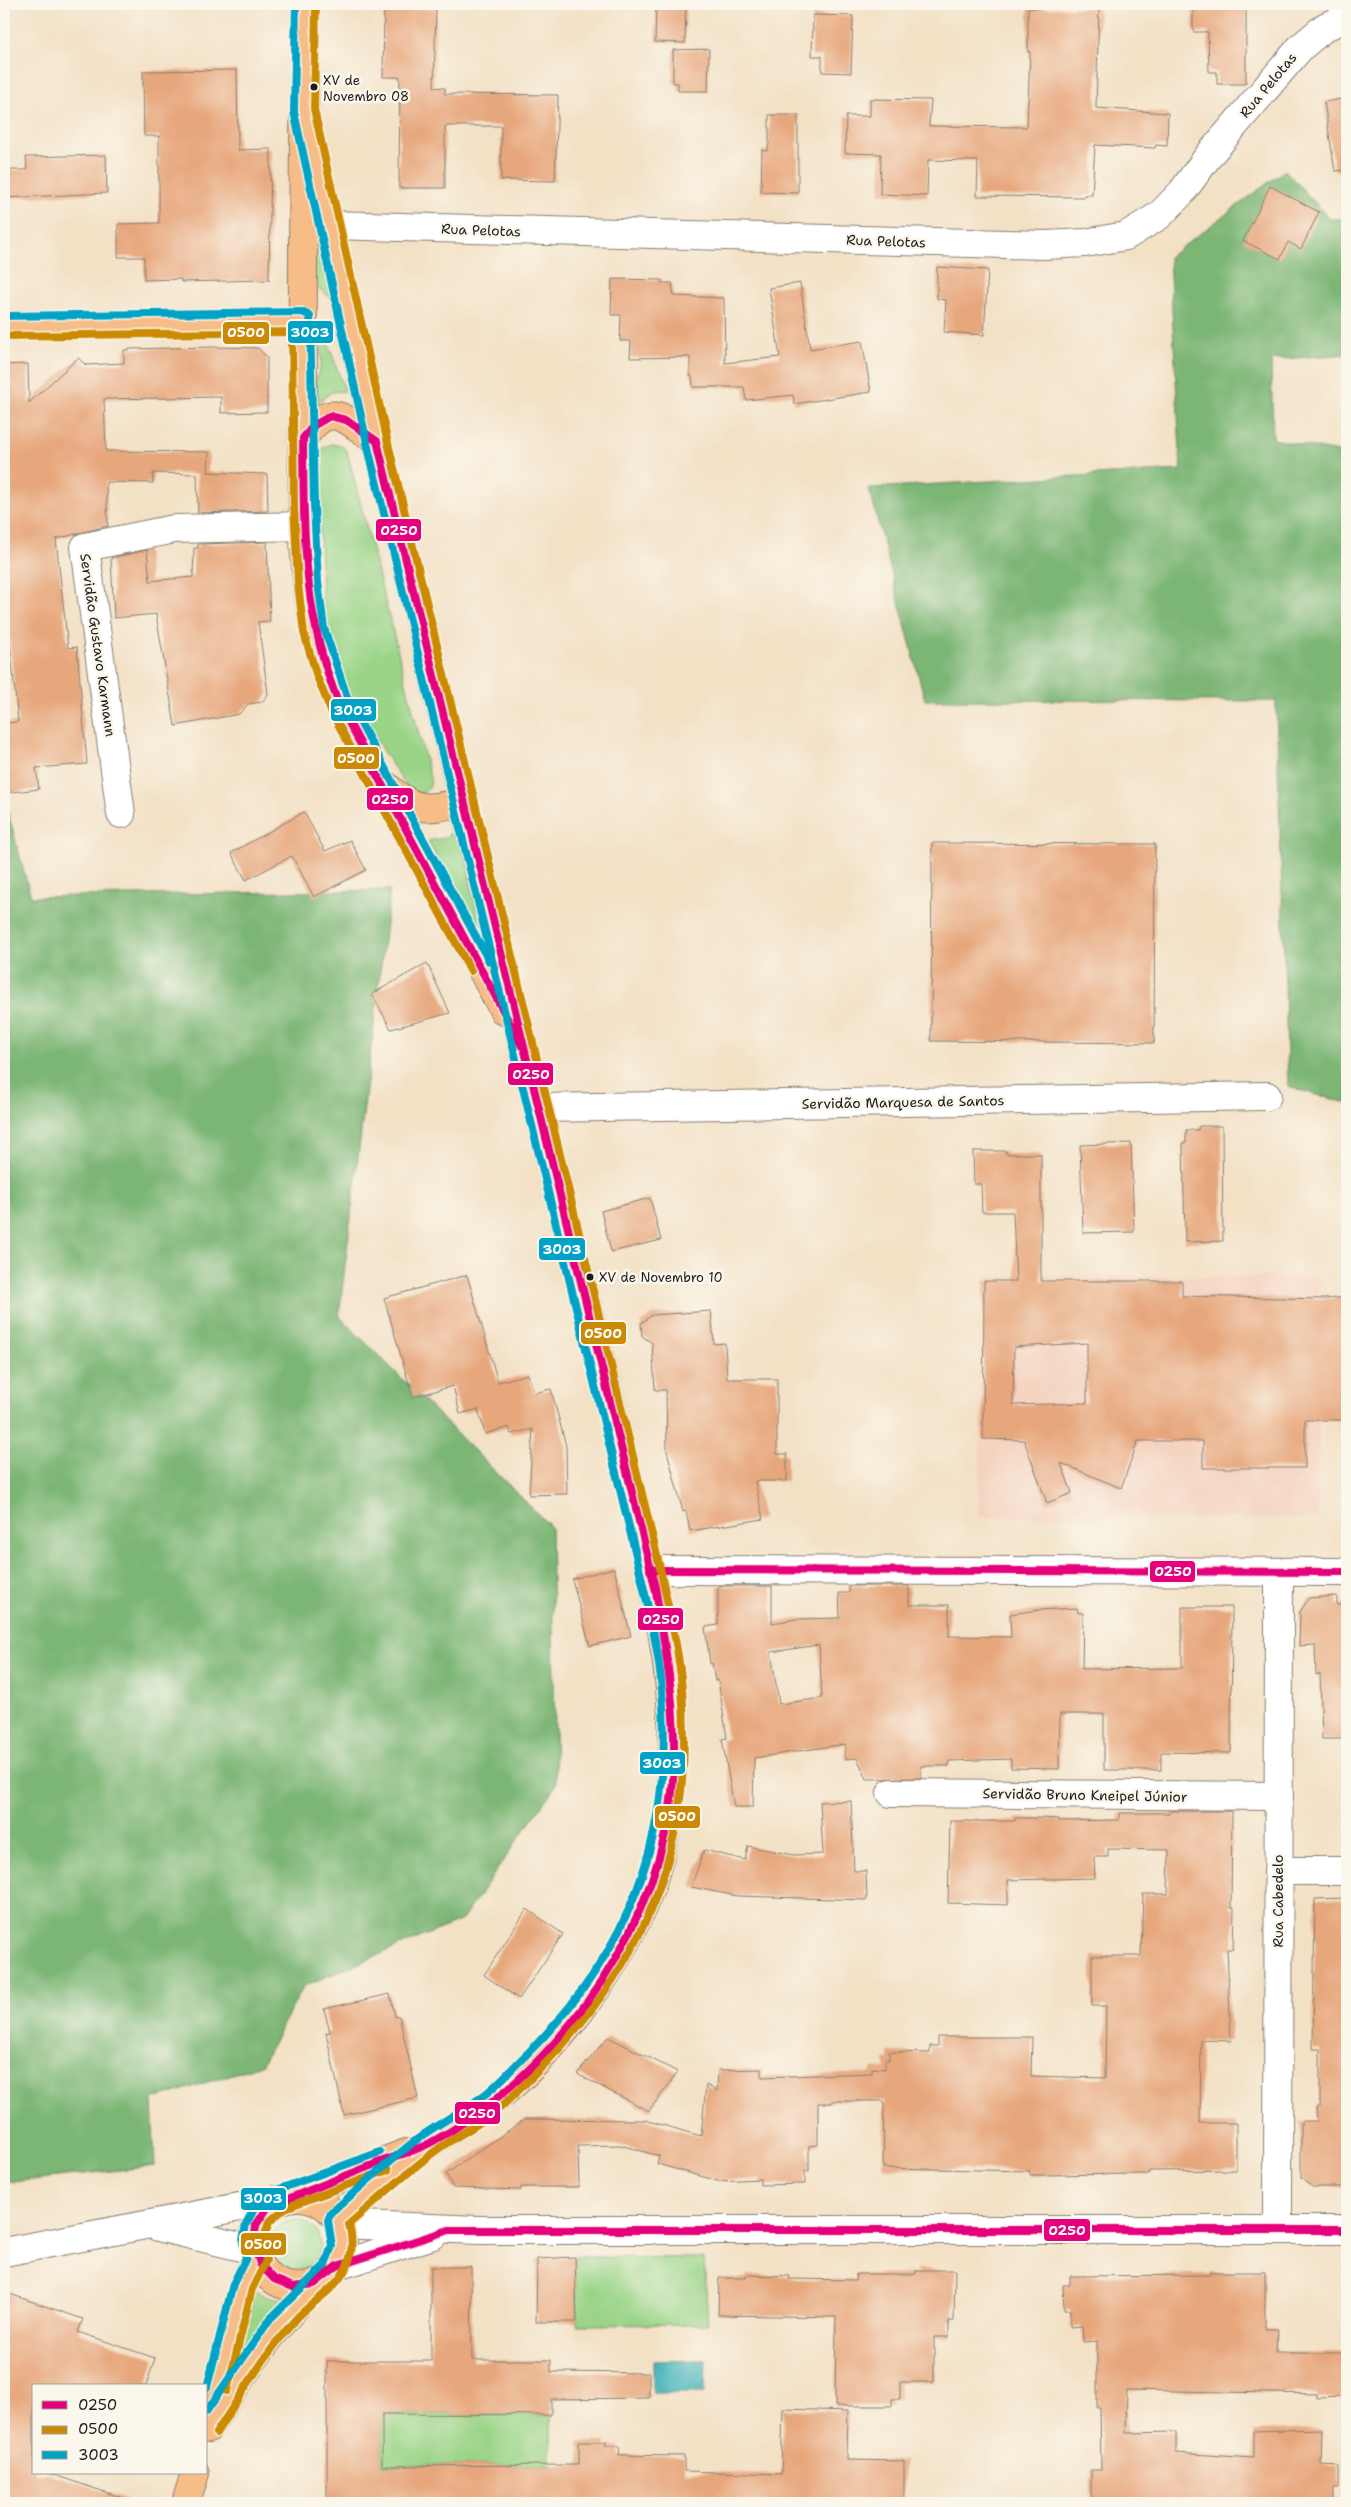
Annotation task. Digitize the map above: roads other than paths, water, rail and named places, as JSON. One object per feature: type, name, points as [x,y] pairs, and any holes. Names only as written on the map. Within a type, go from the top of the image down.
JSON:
[{"type":"main road","points":[[306,4],[302,322],[303,438],[308,583],[314,630],[326,671],[339,704],[522,1046]]},
{"type":"main road","points":[[304,110],[377,441],[650,1570],[664,1636],[672,1689],[674,1733],[672,1782],[659,1860],[645,1901],[622,1948],[592,1995],[559,2036],[496,2099],[428,2144],[338,2222]]},
{"type":"main road","points":[[4,326],[302,322]]},
{"type":"main road","points":[[303,438],[318,419],[323,416],[334,415],[350,422],[377,441]]},
{"type":"main road","points":[[381,780],[405,802],[425,808],[464,802]]},
{"type":"main road","points":[[208,2426],[244,2286],[254,2255],[255,2228],[261,2216],[270,2206],[288,2198],[428,2144]]},
{"type":"main road","points":[[208,2428],[252,2360],[288,2313],[332,2271],[342,2253],[343,2239],[338,2222],[322,2203],[309,2197],[288,2198]]},
{"type":"main road","points":[[254,2255],[272,2279],[285,2285],[300,2288],[314,2284],[332,2271]]},
{"type":"main road","points":[[186,2503],[195,2474]]},
{"type":"street","name":"Rua Pelotas","points":[[330,225],[1045,245],[1085,243],[1126,236],[1160,215],[1182,192],[1210,154],[1301,47],[1325,27],[1347,17]]},
{"type":"street","name":"Servidão Gustavo Karmann","points":[[121,814],[85,547],[174,529],[305,526]]},
{"type":"street","name":"Servidão Marquesa de Santos","points":[[539,1108],[1267,1096]]},
{"type":"street","points":[[650,1570],[1347,1572]]},
{"type":"street","name":"Rua Cabedelo","points":[[1278,2229],[1279,1572]]},
{"type":"street","name":"Servidão Bruno Kneipel Júnior","points":[[891,1793],[1279,1796]]},
{"type":"street","points":[[1278,1870],[1347,1872]]},
{"type":"street","points":[[4,2252],[288,2198]]},
{"type":"street","points":[[338,2222],[449,2230],[1347,2230]]},
{"type":"street","points":[[147,2225],[254,2255]]},
{"type":"street","points":[[332,2271],[449,2230]]},
{"type":"water","points":[[706,2360],[705,2393],[653,2393],[653,2361]]},
{"type":"place","name":"XV de Novembro 08","points":[[314,87]]},
{"type":"place","name":"XV de Novembro 10","points":[[590,1277]]}]
